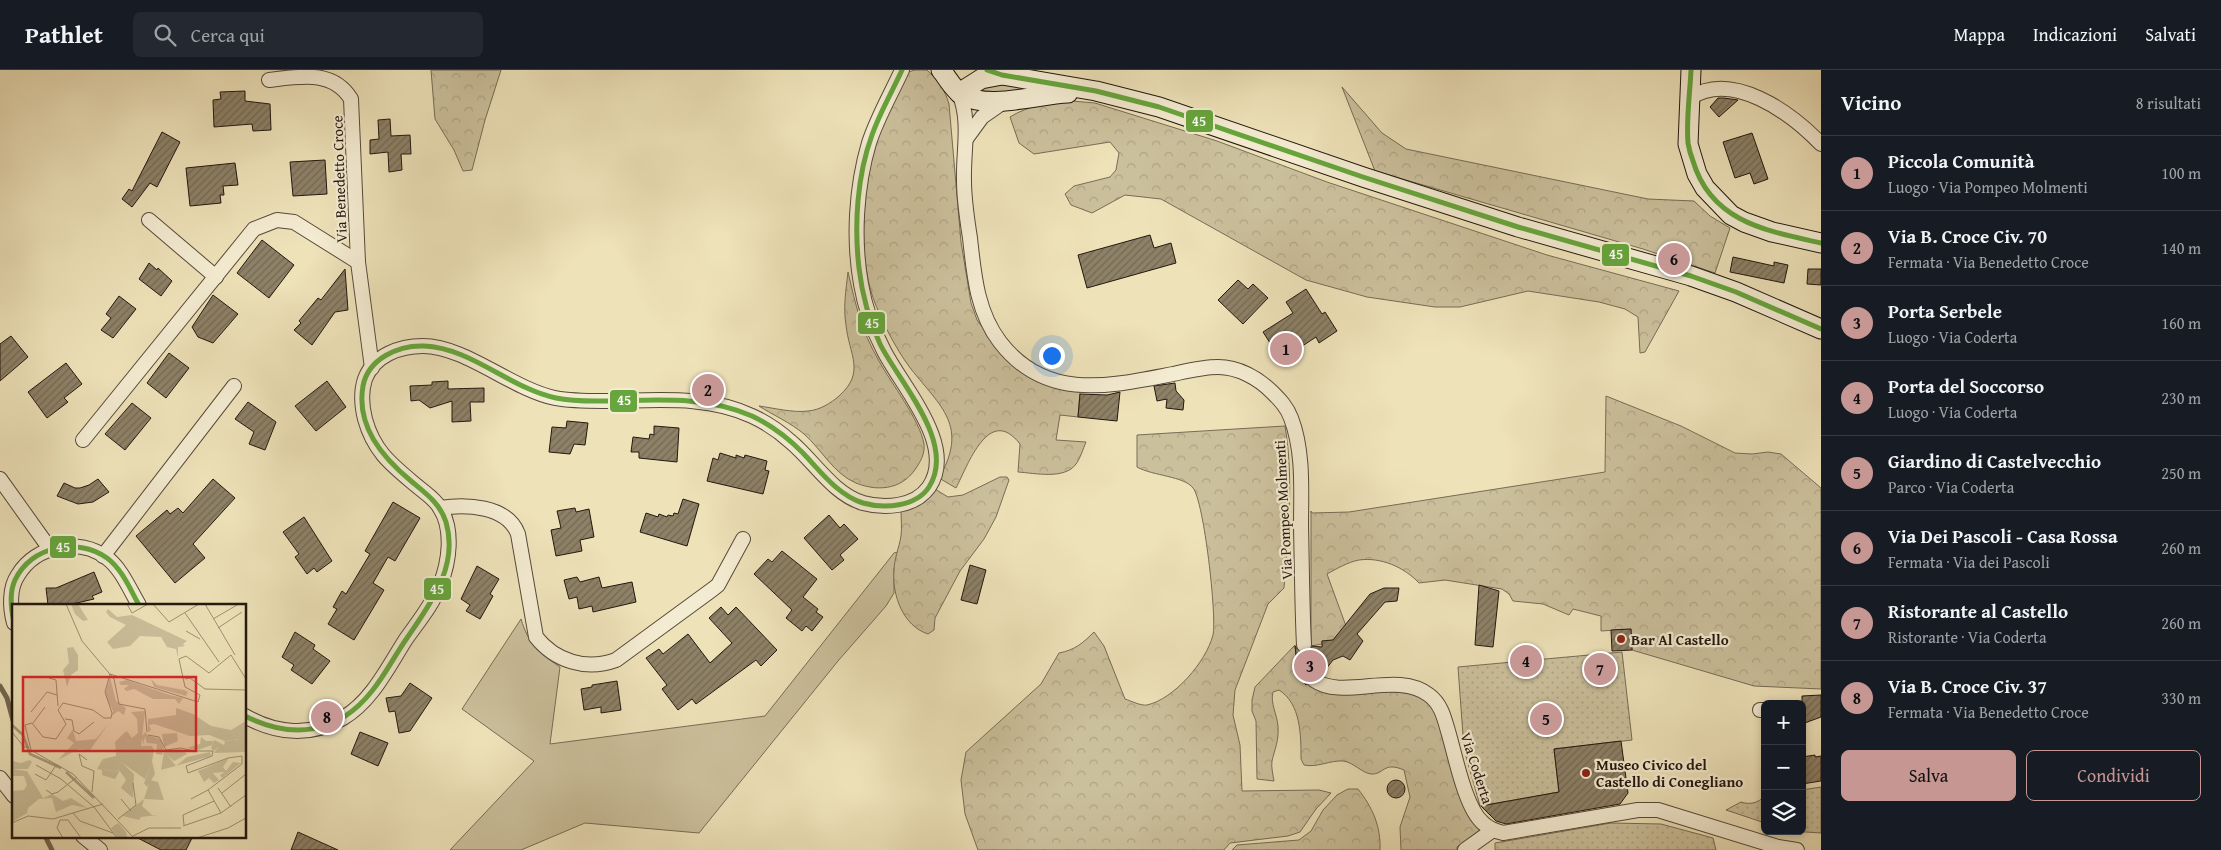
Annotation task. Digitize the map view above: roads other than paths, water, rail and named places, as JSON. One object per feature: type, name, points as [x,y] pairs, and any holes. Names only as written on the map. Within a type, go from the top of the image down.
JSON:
[{"type":"street","name":"Via Benedetto Croce","points":[[246,717],[266,727],[278,730],[304,731],[320,729],[331,724],[364,703],[438,590],[444,574],[448,546],[448,529],[440,508],[388,461],[374,444],[364,411],[363,394],[365,380],[372,368],[384,356],[397,349],[420,346],[442,347],[535,392],[556,398],[576,400],[689,400],[738,410],[768,425],[791,441],[834,485],[853,498],[878,505],[892,506],[908,503],[921,496],[929,488],[935,475],[937,446],[930,428],[885,354],[868,317],[860,283],[858,249],[860,190],[870,142],[902,70]]},
{"type":"street","points":[[941,70],[959,93],[982,101],[1006,100],[1044,94],[1096,91]]},
{"type":"street","points":[[1691,70],[1688,144],[1697,174],[1710,194],[1731,215],[1744,222],[1772,232],[1821,243]]},
{"type":"street","points":[[959,93],[994,72],[1096,91],[1159,106],[1224,127],[1363,177],[1518,227],[1691,276],[1736,292],[1821,329]]},
{"type":"street","name":"Via Benedetto Croce","points":[[268,80],[322,74],[335,78],[345,87],[351,99],[358,262],[372,368]]},
{"type":"street","points":[[1690,98],[1702,84],[1726,75]]},
{"type":"street","points":[[1756,82],[1774,96],[1821,144]]},
{"type":"street","name":"Via Pompeo Molmenti","points":[[959,93],[966,119],[965,201],[977,292],[987,321],[993,331],[1001,343],[1022,364],[1047,378],[1065,384],[1082,386],[1100,386],[1199,369],[1228,368],[1254,378],[1284,404],[1291,417],[1299,452],[1304,645]]},
{"type":"street","points":[[966,140],[982,117],[1006,100]]},
{"type":"street","points":[[149,220],[216,277]]},
{"type":"street","name":"Via Benedetto Croce","points":[[83,440],[254,229],[277,220],[294,222],[358,262]]},
{"type":"street","points":[[103,556],[234,386]]},
{"type":"street","points":[[0,480],[50,549]]},
{"type":"street","points":[[440,508],[459,505],[478,507],[493,511],[512,523],[518,534],[536,637],[546,649],[556,656],[573,663],[604,664],[616,660],[718,585],[743,539]]},
{"type":"street","points":[[12,608],[11,601],[18,575],[30,562],[50,549],[61,546],[92,550],[103,556],[116,567],[138,604]]},
{"type":"street","name":"Via Coderta","points":[[1314,680],[1320,684],[1338,686],[1397,684],[1417,687],[1430,695],[1441,708],[1470,806],[1482,823],[1493,830]]},
{"type":"street","points":[[0,778],[12,793]]},
{"type":"street","points":[[1465,850],[1493,830],[1503,833],[1638,810],[1658,810],[1778,847],[1797,850]]},
{"type":"street","points":[[85,838],[100,850]]},
{"type":"waterway","points":[[0,686],[7,698],[12,717]]},
{"type":"waterway","points":[[46,838],[52,850]]},
{"type":"tunnel","points":[[1304,645],[1307,667],[1314,680]]},
{"type":"place","name":"Via Dei Pascoli - Casa Rossa","points":[[1674,259]]},
{"type":"place","name":"Piccola Comunità","points":[[1286,349]]},
{"type":"place","name":"Via B. Croce Civ. 70","points":[[708,390]]},
{"type":"place","name":"Bar Al Castello","points":[[1621,639]]},
{"type":"place","name":"Porta del Soccorso","points":[[1526,661]]},
{"type":"place","name":"Porta Serbele","points":[[1310,666]]},
{"type":"place","name":"Ristorante al Castello","points":[[1600,669]]},
{"type":"place","name":"Via B. Croce Civ. 37","points":[[327,717]]},
{"type":"place","name":"Giardino di Castelvecchio","points":[[1546,719]]},
{"type":"place","name":"Museo Civico del Castello di Conegliano","points":[[1586,773]]}]
